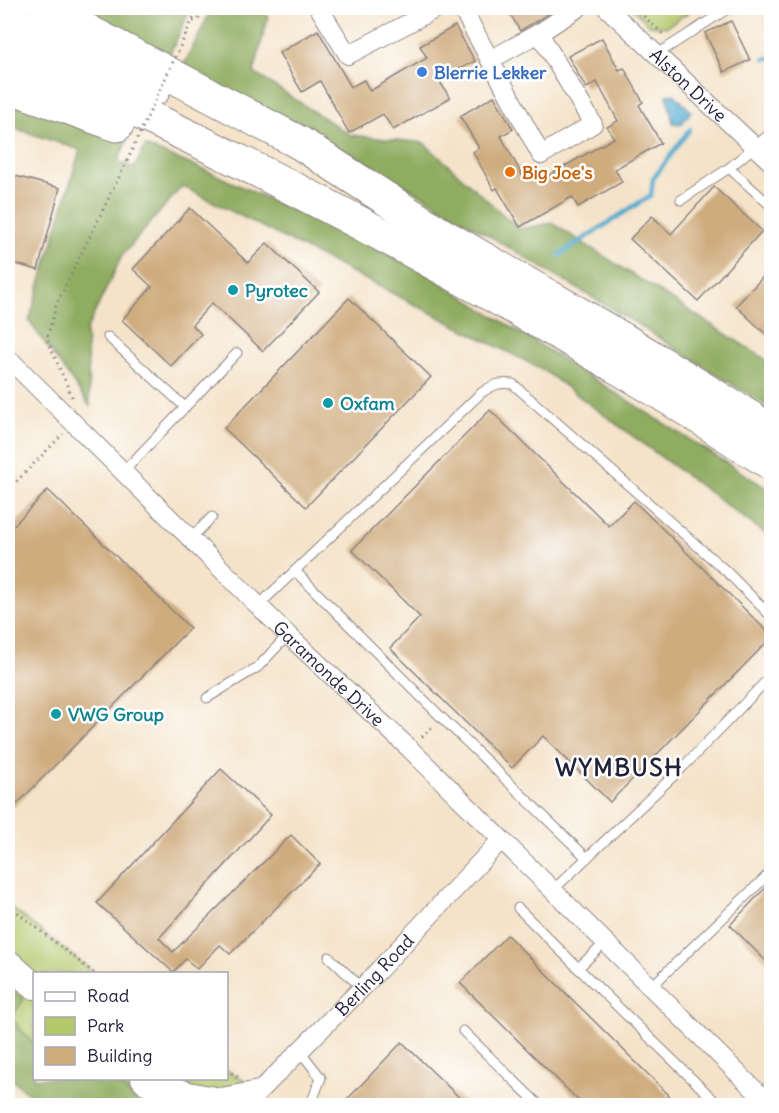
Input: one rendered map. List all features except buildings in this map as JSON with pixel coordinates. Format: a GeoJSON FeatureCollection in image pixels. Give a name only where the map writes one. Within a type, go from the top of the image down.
{"type":"FeatureCollection","features":[{"type":"Feature","properties":{"kind":"highway"},"geometry":{"type":"LineString","coordinates":[[44,8],[300,143],[439,233],[624,340],[771,431]]}},
{"type":"Feature","properties":{"kind":"highway"},"geometry":{"type":"LineString","coordinates":[[8,21],[184,103],[439,233]]}},
{"type":"Feature","properties":{"kind":"highway"},"geometry":{"type":"LineString","coordinates":[[8,53],[173,129],[439,266],[624,371],[771,464]]}},
{"type":"Feature","properties":{"kind":"highway"},"geometry":{"type":"LineString","coordinates":[[8,86],[95,116],[331,209]]}},
{"type":"Feature","properties":{"kind":"street"},"geometry":{"type":"LineString","coordinates":[[319,8],[348,55],[437,8]]}},
{"type":"Feature","properties":{"kind":"street"},"geometry":{"type":"LineString","coordinates":[[462,8],[541,155],[593,124],[538,33]]}},
{"type":"Feature","properties":{"kind":"street"},"geometry":{"type":"LineString","coordinates":[[490,60],[578,8]]}},
{"type":"Feature","properties":{"kind":"street","name":"Alston Drive"},"geometry":{"type":"LineString","coordinates":[[607,8],[771,163]]}},
{"type":"Feature","properties":{"kind":"street","name":"Garamonde Drive"},"geometry":{"type":"LineString","coordinates":[[8,358],[190,539],[410,749],[605,943],[652,986],[771,1106]]}},
{"type":"Feature","properties":{"kind":"street","name":"Berling Road"},"geometry":{"type":"LineString","coordinates":[[244,1106],[362,988],[501,840]]}},
{"type":"Feature","properties":{"kind":"street"},"geometry":{"type":"LineString","coordinates":[[8,963],[33,985]]}},
{"type":"Feature","properties":{"kind":"street"},"geometry":{"type":"LineString","coordinates":[[146,1080],[172,1106]]}},
{"type":"Feature","properties":{"kind":"street"},"geometry":{"type":"LineString","coordinates":[[157,1080],[189,1091],[221,1097],[259,1090]]}},
{"type":"Feature","properties":{"kind":"lane"},"geometry":{"type":"LineString","coordinates":[[656,55],[729,8]]}},
{"type":"Feature","properties":{"kind":"lane"},"geometry":{"type":"LineString","coordinates":[[681,200],[729,168],[771,132]]}},
{"type":"Feature","properties":{"kind":"lane"},"geometry":{"type":"LineString","coordinates":[[729,168],[771,206]]}},
{"type":"Feature","properties":{"kind":"lane"},"geometry":{"type":"LineString","coordinates":[[108,337],[185,407]]}},
{"type":"Feature","properties":{"kind":"lane"},"geometry":{"type":"LineString","coordinates":[[123,472],[237,353]]}},
{"type":"Feature","properties":{"kind":"lane"},"geometry":{"type":"LineString","coordinates":[[259,605],[480,394],[492,385],[501,382],[513,384],[726,571],[771,617]]}},
{"type":"Feature","properties":{"kind":"lane"},"geometry":{"type":"LineString","coordinates":[[190,539],[212,517]]}},
{"type":"Feature","properties":{"kind":"lane"},"geometry":{"type":"LineString","coordinates":[[296,572],[587,858]]}},
{"type":"Feature","properties":{"kind":"lane"},"geometry":{"type":"LineString","coordinates":[[207,698],[258,667],[288,634]]}},
{"type":"Feature","properties":{"kind":"lane"},"geometry":{"type":"LineString","coordinates":[[553,890],[685,765],[771,675]]}},
{"type":"Feature","properties":{"kind":"lane"},"geometry":{"type":"LineString","coordinates":[[652,986],[771,870]]}},
{"type":"Feature","properties":{"kind":"lane"},"geometry":{"type":"LineString","coordinates":[[518,908],[720,1106]]}},
{"type":"Feature","properties":{"kind":"lane"},"geometry":{"type":"LineString","coordinates":[[578,968],[605,943]]}},
{"type":"Feature","properties":{"kind":"lane"},"geometry":{"type":"LineString","coordinates":[[329,957],[362,988]]}},
{"type":"Feature","properties":{"kind":"lane"},"geometry":{"type":"LineString","coordinates":[[463,1031],[540,1106]]}},
{"type":"Feature","properties":{"kind":"lane"},"geometry":{"type":"LineString","coordinates":[[300,1051],[321,1078],[310,1106]]}},
{"type":"Feature","properties":{"kind":"path"},"geometry":{"type":"LineString","coordinates":[[8,490],[63,434],[78,411],[47,339],[56,305],[127,161],[198,8]]}},
{"type":"Feature","properties":{"kind":"path"},"geometry":{"type":"LineString","coordinates":[[192,21],[198,20],[205,8]]}},
{"type":"Feature","properties":{"kind":"path"},"geometry":{"type":"LineString","coordinates":[[635,8],[673,43]]}},
{"type":"Feature","properties":{"kind":"path"},"geometry":{"type":"LineString","coordinates":[[410,749],[441,717]]}},
{"type":"Feature","properties":{"kind":"path"},"geometry":{"type":"LineString","coordinates":[[8,905],[92,972]]}},
{"type":"Feature","properties":{"kind":"path"},"geometry":{"type":"LineString","coordinates":[[97,1106],[99,1103],[122,1101],[127,1106]]}},
{"type":"Feature","properties":{"kind":"green space"},"geometry":{"type":"Polygon","coordinates":[[[70,8],[124,8],[129,10],[133,8],[191,8],[167,60],[70,8]]]}},
{"type":"Feature","properties":{"kind":"green space"},"geometry":{"type":"Polygon","coordinates":[[[212,8],[256,8],[268,16],[254,73],[350,135],[424,143],[519,229],[552,223],[771,363],[771,409],[637,324],[364,161],[182,69],[212,8]]]}},
{"type":"Feature","properties":{"kind":"green space"},"geometry":{"type":"Polygon","coordinates":[[[632,8],[687,8],[689,12],[666,27],[649,25],[632,8]]]}},
{"type":"Feature","properties":{"kind":"green space"},"geometry":{"type":"Polygon","coordinates":[[[8,99],[92,126],[127,140],[118,161],[134,168],[145,146],[212,173],[421,270],[771,491],[771,538],[543,370],[182,186],[122,256],[86,331],[90,406],[29,321],[80,150],[8,126],[8,99]]]}},
{"type":"Feature","properties":{"kind":"green space"},"geometry":{"type":"Polygon","coordinates":[[[8,905],[94,972],[33,972],[33,1044],[11,1018],[23,999],[8,988],[8,905]]]}},
{"type":"Feature","properties":{"kind":"green space"},"geometry":{"type":"Polygon","coordinates":[[[8,988],[24,999],[11,1018],[33,1044],[33,1080],[116,1080],[139,1105],[41,1105],[8,1076],[8,988]]]}},
{"type":"Feature","properties":{"kind":"green space"},"geometry":{"type":"Polygon","coordinates":[[[228,1071],[259,1090],[270,1105],[245,1105],[155,1080],[228,1080],[228,1071]]]}},
{"type":"Feature","properties":{"kind":"green space"},"geometry":{"type":"Polygon","coordinates":[[[116,1080],[145,1080],[172,1105],[139,1105],[116,1080]]]}},
{"type":"Feature","properties":{"kind":"water"},"geometry":{"type":"Polygon","coordinates":[[[674,94],[691,111],[682,124],[673,123],[667,95],[674,94]]]}},
{"type":"Feature","properties":{"kind":"waterway"},"geometry":{"type":"LineString","coordinates":[[765,59],[772,57]]}},
{"type":"Feature","properties":{"kind":"waterway"},"geometry":{"type":"LineString","coordinates":[[559,255],[651,195],[653,179],[690,129]]}},
{"type":"Feature","properties":{"kind":"place","name":"Blerrie Lekker"},"geometry":{"type":"Point","coordinates":[422,72]}},
{"type":"Feature","properties":{"kind":"place","name":"Big Joe's"},"geometry":{"type":"Point","coordinates":[510,172]}},
{"type":"Feature","properties":{"kind":"place","name":"Pyrotec"},"geometry":{"type":"Point","coordinates":[233,290]}},
{"type":"Feature","properties":{"kind":"place","name":"Oxfam"},"geometry":{"type":"Point","coordinates":[328,403]}},
{"type":"Feature","properties":{"kind":"place","name":"VWG Group"},"geometry":{"type":"Point","coordinates":[56,714]}},
{"type":"Feature","properties":{"kind":"district","name":"WYMBUSH"},"geometry":{"type":"Point","coordinates":[619,767]}}]}
